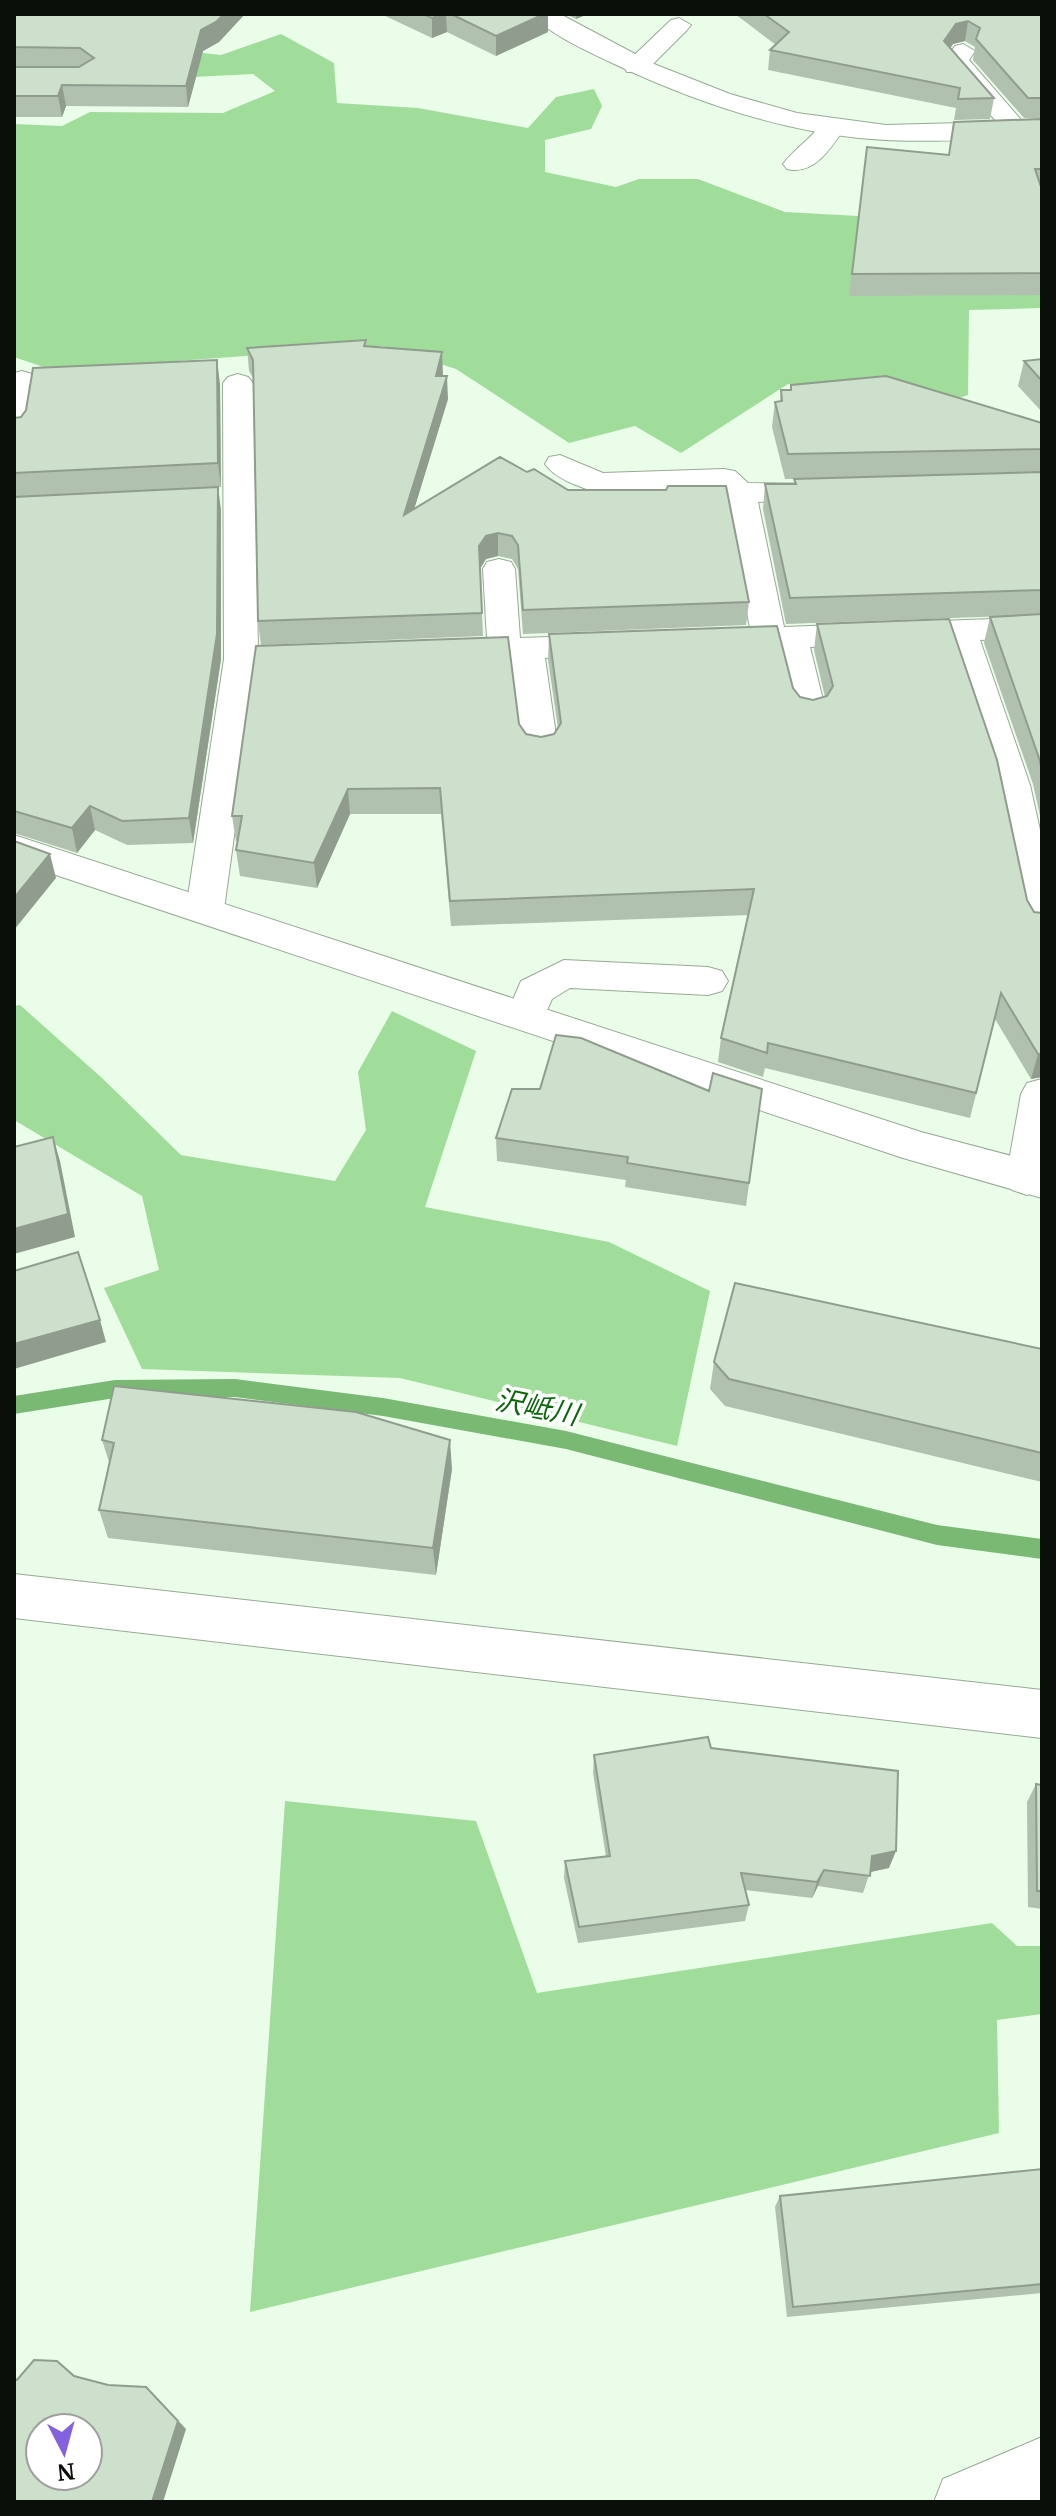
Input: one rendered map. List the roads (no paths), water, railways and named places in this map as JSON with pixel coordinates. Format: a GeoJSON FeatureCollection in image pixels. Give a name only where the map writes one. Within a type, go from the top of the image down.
{"type":"FeatureCollection","features":[{"type":"Feature","properties":{"kind":"street"},"geometry":{"type":"LineString","coordinates":[[544,14],[636,67],[710,95],[832,127],[936,133],[1042,129]]}},
{"type":"Feature","properties":{"kind":"street"},"geometry":{"type":"LineString","coordinates":[[636,67],[676,36]]}},
{"type":"Feature","properties":{"kind":"street"},"geometry":{"type":"LineString","coordinates":[[963,51],[956,61],[1017,130]]}},
{"type":"Feature","properties":{"kind":"street"},"geometry":{"type":"LineString","coordinates":[[796,164],[818,148],[832,127]]}},
{"type":"Feature","properties":{"kind":"street"},"geometry":{"type":"LineString","coordinates":[[14,432],[22,380]]}},
{"type":"Feature","properties":{"kind":"street"},"geometry":{"type":"LineString","coordinates":[[205,909],[241,659],[226,499],[238,383]]}},
{"type":"Feature","properties":{"kind":"street"},"geometry":{"type":"LineString","coordinates":[[560,464],[598,483],[724,478],[740,493],[780,638],[809,712]]}},
{"type":"Feature","properties":{"kind":"street"},"geometry":{"type":"LineString","coordinates":[[740,493],[851,490]]}},
{"type":"Feature","properties":{"kind":"street"},"geometry":{"type":"LineString","coordinates":[[499,569],[540,749]]}},
{"type":"Feature","properties":{"kind":"street"},"geometry":{"type":"LineString","coordinates":[[694,642],[1042,627]]}},
{"type":"Feature","properties":{"kind":"street"},"geometry":{"type":"LineString","coordinates":[[959,629],[1027,784],[1042,925]]}},
{"type":"Feature","properties":{"kind":"street"},"geometry":{"type":"LineString","coordinates":[[412,653],[633,644]]}},
{"type":"Feature","properties":{"kind":"street"},"geometry":{"type":"LineString","coordinates":[[241,659],[350,655]]}},
{"type":"Feature","properties":{"kind":"street"},"geometry":{"type":"LineString","coordinates":[[14,848],[918,1147],[1034,1179],[1042,1094]]}},
{"type":"Feature","properties":{"kind":"street"},"geometry":{"type":"LineString","coordinates":[[526,1016],[535,991],[564,974],[708,981]]}},
{"type":"Feature","properties":{"kind":"street"},"geometry":{"type":"LineString","coordinates":[[14,1596],[1042,1714]]}},
{"type":"Feature","properties":{"kind":"street"},"geometry":{"type":"LineString","coordinates":[[966,2502],[1042,2469]]}},
{"type":"Feature","properties":{"kind":"waterway","name":"沢岻川"},"geometry":{"type":"LineString","coordinates":[[14,1405],[115,1389],[235,1388],[383,1407],[566,1440],[937,1535],[1042,1549]]}}]}
